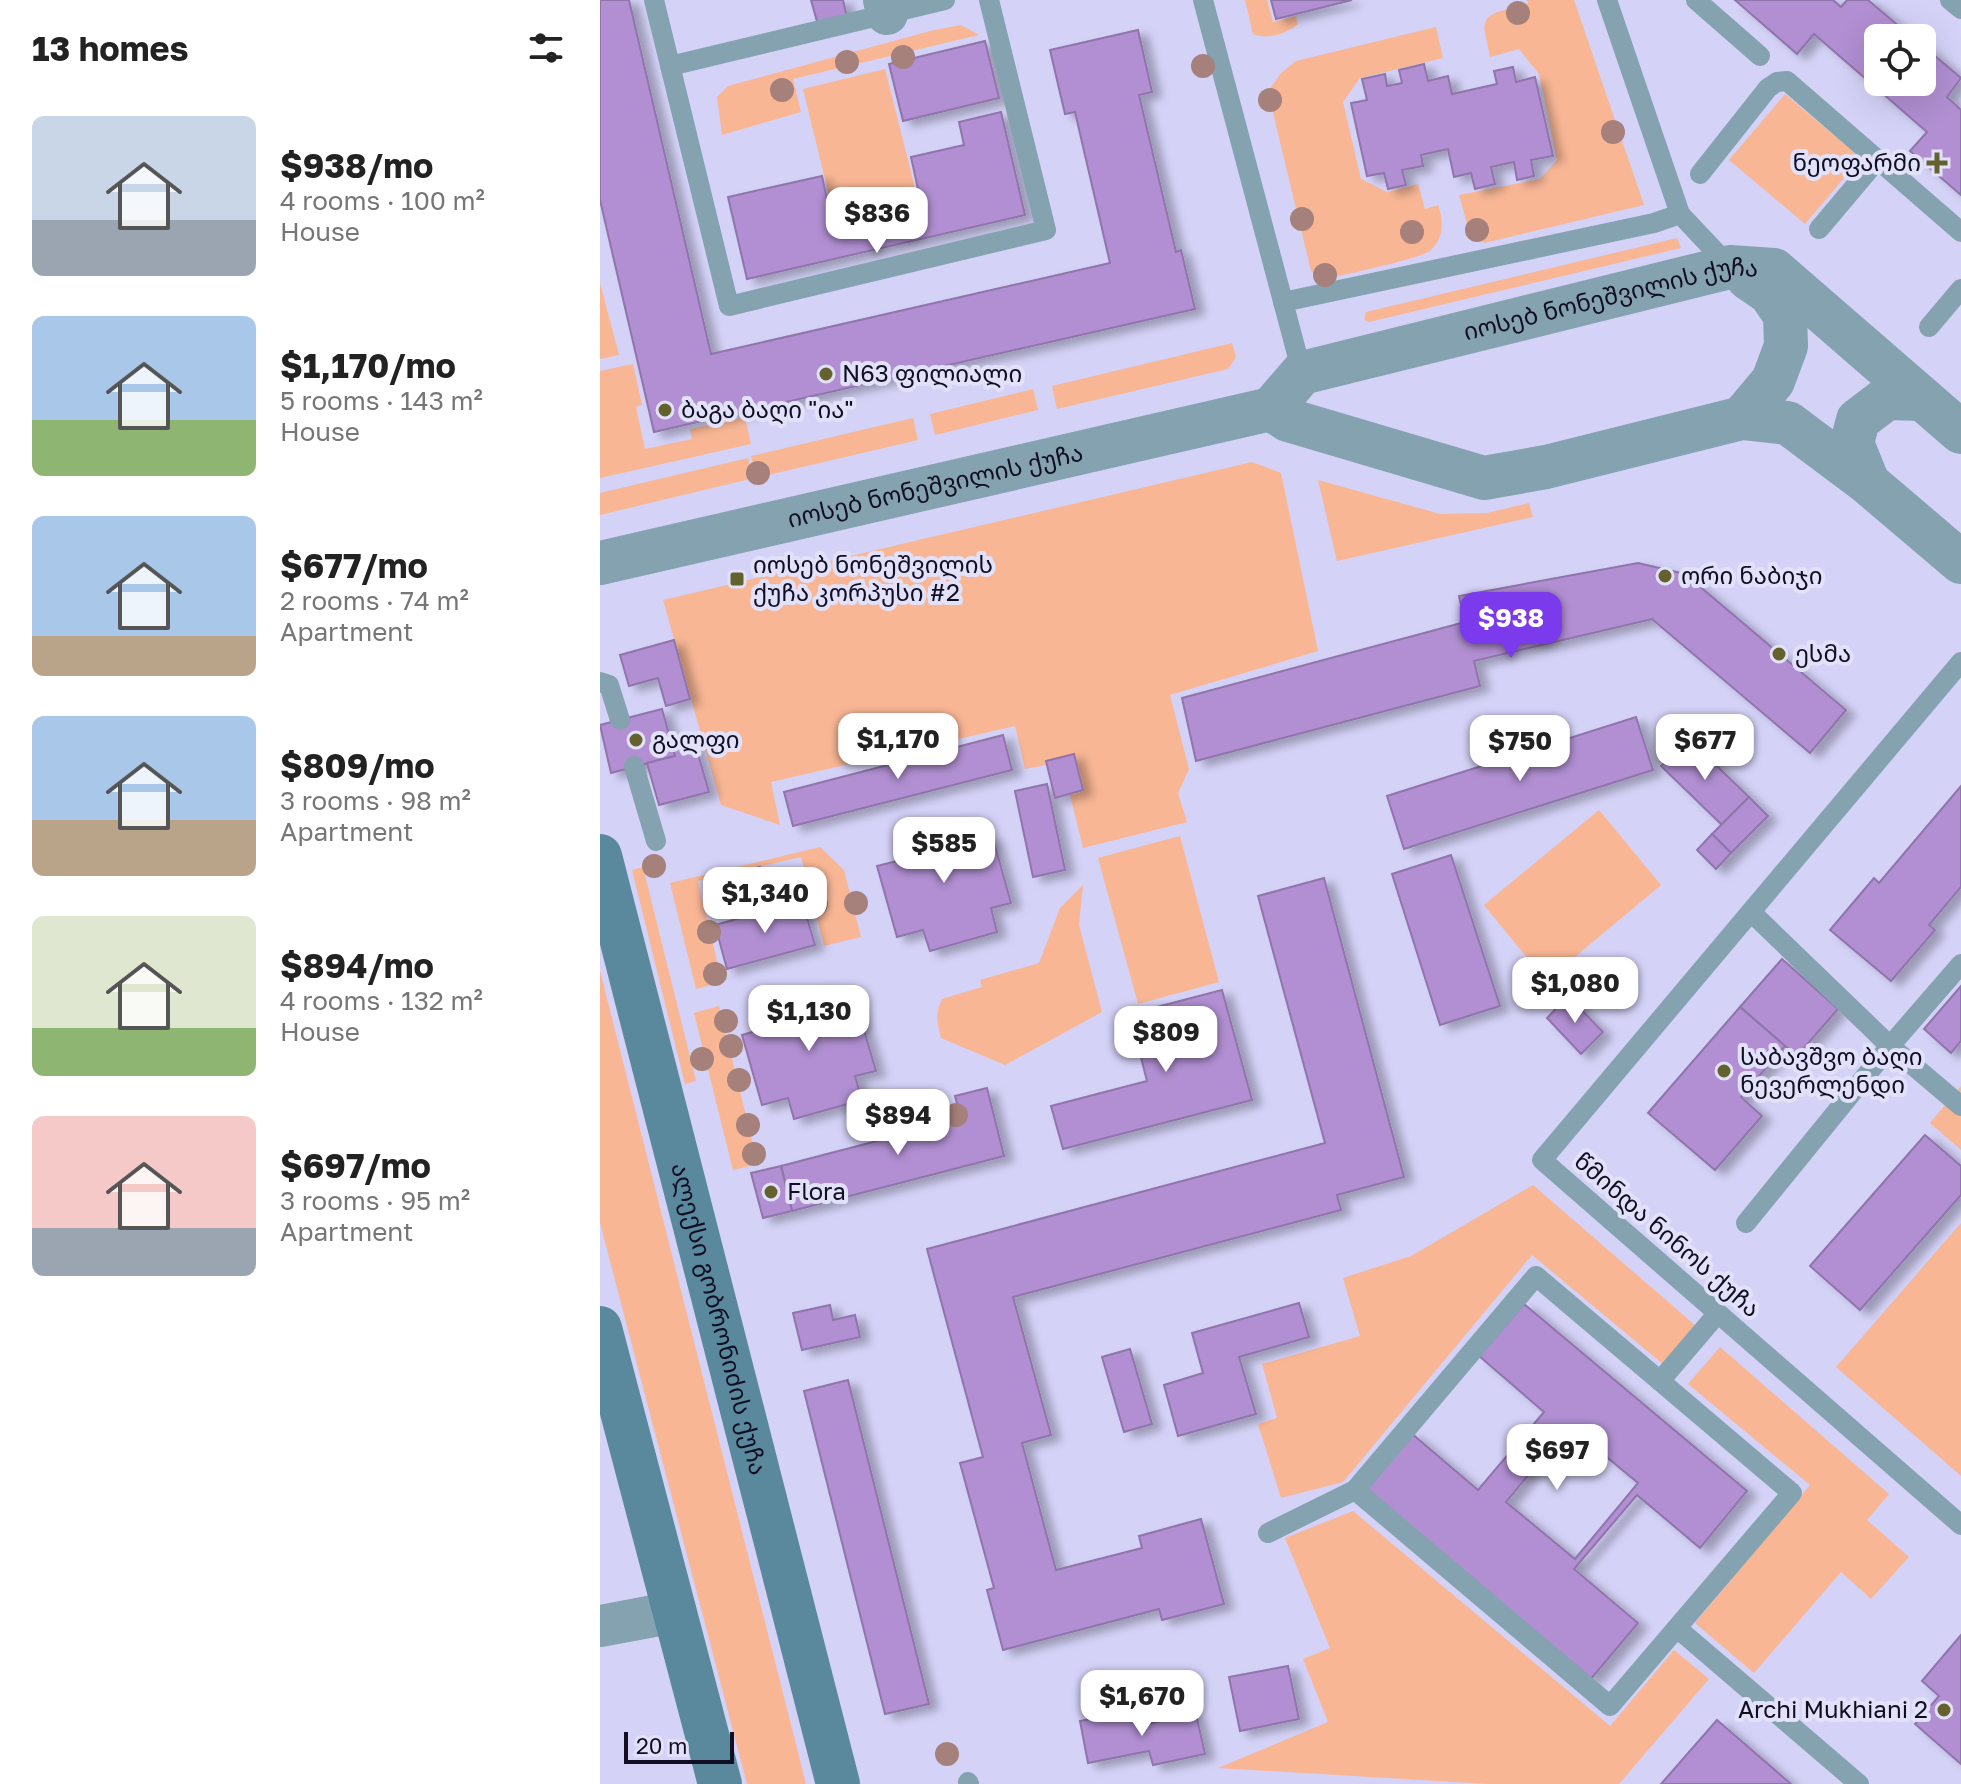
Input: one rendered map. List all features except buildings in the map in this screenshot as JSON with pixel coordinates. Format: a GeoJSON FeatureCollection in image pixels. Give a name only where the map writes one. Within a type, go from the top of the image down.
{"type":"FeatureCollection","features":[{"type":"Feature","properties":{"kind":"main road","name":"ალექსი გობრონიძის ქუჩა"},"geometry":{"type":"LineString","coordinates":[[600,856],[838,1784]]}},
{"type":"Feature","properties":{"kind":"main road"},"geometry":{"type":"LineString","coordinates":[[600,1328],[720,1784]]}},
{"type":"Feature","properties":{"kind":"street","name":"იოსებ ნონეშვილის ქუჩა"},"geometry":{"type":"LineString","coordinates":[[1302,373],[1730,267],[1774,270],[1961,432]]}},
{"type":"Feature","properties":{"kind":"street"},"geometry":{"type":"LineString","coordinates":[[1730,267],[1770,293],[1785,315],[1786,346],[1773,381],[1742,418]]}},
{"type":"Feature","properties":{"kind":"street"},"geometry":{"type":"LineString","coordinates":[[1302,373],[1271,409],[1288,420],[1484,478],[1546,467],[1742,418],[1788,423],[1868,483],[1961,562]]}},
{"type":"Feature","properties":{"kind":"street"},"geometry":{"type":"LineString","coordinates":[[1868,483],[1852,443],[1858,420],[1887,398],[1923,399]]}},
{"type":"Feature","properties":{"kind":"street","name":"იოსებ ნონეშვილის ქუჩა"},"geometry":{"type":"LineString","coordinates":[[600,563],[1271,409]]}},
{"type":"Feature","properties":{"kind":"street"},"geometry":{"type":"LineString","coordinates":[[600,1626],[675,1612]]}},
{"type":"Feature","properties":{"kind":"lane"},"geometry":{"type":"LineString","coordinates":[[654,0],[729,306],[1046,230],[989,0]]}},
{"type":"Feature","properties":{"kind":"lane"},"geometry":{"type":"LineString","coordinates":[[670,66],[886,7],[945,0]]}},
{"type":"Feature","properties":{"kind":"lane"},"geometry":{"type":"LineString","coordinates":[[1203,0],[1302,373]]}},
{"type":"Feature","properties":{"kind":"lane"},"geometry":{"type":"LineString","coordinates":[[1607,0],[1680,214],[1730,267]]}},
{"type":"Feature","properties":{"kind":"lane"},"geometry":{"type":"LineString","coordinates":[[1696,0],[1760,56]]}},
{"type":"Feature","properties":{"kind":"lane"},"geometry":{"type":"LineString","coordinates":[[1950,0],[1961,9]]}},
{"type":"Feature","properties":{"kind":"lane"},"geometry":{"type":"LineString","coordinates":[[1700,174],[1768,88],[1777,82],[1787,81],[1961,232]]}},
{"type":"Feature","properties":{"kind":"lane"},"geometry":{"type":"LineString","coordinates":[[1819,229],[1878,159]]}},
{"type":"Feature","properties":{"kind":"lane"},"geometry":{"type":"LineString","coordinates":[[1283,302],[1654,223],[1680,214]]}},
{"type":"Feature","properties":{"kind":"lane"},"geometry":{"type":"LineString","coordinates":[[1929,327],[1961,289]]}},
{"type":"Feature","properties":{"kind":"lane","name":"წმინდა ნინოს ქუჩა"},"geometry":{"type":"LineString","coordinates":[[1961,662],[1542,1160],[1961,1525]]}},
{"type":"Feature","properties":{"kind":"lane"},"geometry":{"type":"LineString","coordinates":[[600,682],[609,685],[620,720]]}},
{"type":"Feature","properties":{"kind":"lane"},"geometry":{"type":"LineString","coordinates":[[634,766],[656,841]]}},
{"type":"Feature","properties":{"kind":"lane"},"geometry":{"type":"LineString","coordinates":[[1751,912],[1890,1046],[1961,1106]]}},
{"type":"Feature","properties":{"kind":"lane"},"geometry":{"type":"LineString","coordinates":[[1746,1223],[1961,964]]}},
{"type":"Feature","properties":{"kind":"lane"},"geometry":{"type":"LineString","coordinates":[[1268,1533],[1355,1490],[1536,1276],[1792,1493],[1610,1706],[1355,1490]]}},
{"type":"Feature","properties":{"kind":"lane"},"geometry":{"type":"LineString","coordinates":[[1660,1381],[1718,1313]]}},
{"type":"Feature","properties":{"kind":"lane"},"geometry":{"type":"LineString","coordinates":[[1677,1628],[1859,1784]]}},
{"type":"Feature","properties":{"kind":"shaded area"},"geometry":{"type":"Polygon","coordinates":[[[1245,0],[1267,0],[1273,22],[1296,16],[1298,24],[1276,35],[1253,34],[1245,0]]]}},
{"type":"Feature","properties":{"kind":"shaded area"},"geometry":{"type":"Polygon","coordinates":[[[1527,0],[1574,0],[1644,205],[1484,243],[1468,227],[1459,195],[1540,179],[1557,160],[1539,74],[1519,49],[1490,57],[1484,28],[1487,18],[1497,12],[1528,4],[1527,0]]]}},
{"type":"Feature","properties":{"kind":"shaded area"},"geometry":{"type":"Polygon","coordinates":[[[961,25],[979,35],[793,79],[801,112],[722,135],[717,97],[728,86],[961,25]]]}},
{"type":"Feature","properties":{"kind":"shaded area"},"geometry":{"type":"Polygon","coordinates":[[[1436,27],[1443,58],[1360,78],[1343,102],[1361,179],[1387,192],[1418,184],[1425,209],[1438,205],[1442,224],[1438,241],[1424,254],[1321,280],[1311,271],[1268,92],[1281,73],[1296,61],[1436,27]]]}},
{"type":"Feature","properties":{"kind":"shaded area"},"geometry":{"type":"Polygon","coordinates":[[[885,69],[917,196],[834,216],[803,89],[885,69]]]}},
{"type":"Feature","properties":{"kind":"shaded area"},"geometry":{"type":"Polygon","coordinates":[[[1785,94],[1861,158],[1805,224],[1729,160],[1785,94]]]}},
{"type":"Feature","properties":{"kind":"shaded area"},"geometry":{"type":"Polygon","coordinates":[[[1677,238],[1681,248],[1369,322],[1364,320],[1366,312],[1677,238]]]}},
{"type":"Feature","properties":{"kind":"shaded area"},"geometry":{"type":"Polygon","coordinates":[[[600,283],[619,355],[600,359],[600,283]]]}},
{"type":"Feature","properties":{"kind":"shaded area"},"geometry":{"type":"Polygon","coordinates":[[[1232,343],[1236,357],[1228,369],[1057,409],[1052,386],[1232,343]]]}},
{"type":"Feature","properties":{"kind":"shaded area"},"geometry":{"type":"Polygon","coordinates":[[[633,364],[642,405],[636,407],[645,449],[692,439],[690,429],[745,417],[751,444],[600,478],[600,371],[633,364]]]}},
{"type":"Feature","properties":{"kind":"shaded area"},"geometry":{"type":"Polygon","coordinates":[[[1033,389],[1038,410],[935,435],[930,414],[1033,389]]]}},
{"type":"Feature","properties":{"kind":"shaded area"},"geometry":{"type":"Polygon","coordinates":[[[913,418],[918,440],[756,478],[751,456],[913,418]]]}},
{"type":"Feature","properties":{"kind":"shaded area"},"geometry":{"type":"Polygon","coordinates":[[[748,458],[754,478],[600,515],[600,493],[748,458]]]}},
{"type":"Feature","properties":{"kind":"shaded area"},"geometry":{"type":"Polygon","coordinates":[[[1252,462],[1281,473],[1318,651],[1170,695],[1189,769],[1178,793],[1187,822],[1083,848],[1062,762],[1025,769],[1015,726],[771,782],[780,825],[721,805],[663,600],[1252,462]]]}},
{"type":"Feature","properties":{"kind":"shaded area"},"geometry":{"type":"Polygon","coordinates":[[[1318,480],[1440,514],[1487,513],[1529,503],[1533,517],[1337,561],[1318,480]]]}},
{"type":"Feature","properties":{"kind":"shaded area"},"geometry":{"type":"Polygon","coordinates":[[[1599,810],[1661,885],[1546,981],[1484,905],[1599,810]]]}},
{"type":"Feature","properties":{"kind":"shaded area"},"geometry":{"type":"Polygon","coordinates":[[[1180,836],[1219,982],[1138,1004],[1098,858],[1180,836]]]}},
{"type":"Feature","properties":{"kind":"shaded area"},"geometry":{"type":"Polygon","coordinates":[[[820,847],[844,870],[861,937],[824,946],[801,857],[698,881],[722,982],[696,989],[670,883],[820,847]]]}},
{"type":"Feature","properties":{"kind":"shaded area"},"geometry":{"type":"Polygon","coordinates":[[[643,867],[696,1081],[685,1084],[632,870],[643,867]]]}},
{"type":"Feature","properties":{"kind":"shaded area"},"geometry":{"type":"Polygon","coordinates":[[[1083,885],[1079,925],[1102,1012],[1005,1065],[941,1038],[937,1018],[942,999],[982,987],[980,980],[1039,963],[1060,908],[1083,885]]]}},
{"type":"Feature","properties":{"kind":"shaded area"},"geometry":{"type":"Polygon","coordinates":[[[600,971],[806,1784],[747,1784],[600,1223],[600,971]]]}},
{"type":"Feature","properties":{"kind":"shaded area"},"geometry":{"type":"Polygon","coordinates":[[[719,1006],[758,1164],[733,1170],[694,1013],[719,1006]]]}},
{"type":"Feature","properties":{"kind":"shaded area"},"geometry":{"type":"Polygon","coordinates":[[[1961,1086],[1961,1150],[1930,1123],[1961,1086]]]}},
{"type":"Feature","properties":{"kind":"shaded area"},"geometry":{"type":"Polygon","coordinates":[[[1533,1185],[1696,1326],[1664,1365],[1532,1255],[1343,1482],[1281,1498],[1258,1424],[1277,1418],[1262,1364],[1360,1336],[1343,1278],[1411,1256],[1533,1185]]]}},
{"type":"Feature","properties":{"kind":"shaded area"},"geometry":{"type":"Polygon","coordinates":[[[1961,1223],[1961,1476],[1836,1367],[1961,1223]]]}},
{"type":"Feature","properties":{"kind":"shaded area"},"geometry":{"type":"Polygon","coordinates":[[[1720,1347],[1889,1494],[1867,1520],[1909,1557],[1871,1599],[1841,1572],[1754,1673],[1695,1623],[1810,1485],[1688,1384],[1720,1347]]]}},
{"type":"Feature","properties":{"kind":"shaded area"},"geometry":{"type":"Polygon","coordinates":[[[1353,1511],[1610,1726],[1674,1650],[1709,1679],[1619,1784],[1489,1784],[1218,1768],[1328,1722],[1303,1659],[1330,1648],[1285,1538],[1353,1511]]]}},
{"type":"Feature","properties":{"kind":"place","name":"ნეოფარმი"},"geometry":{"type":"Point","coordinates":[1937,163]}},
{"type":"Feature","properties":{"kind":"place","name":"N63 ფილიალი"},"geometry":{"type":"Point","coordinates":[826,374]}},
{"type":"Feature","properties":{"kind":"place","name":"ბაგა ბაღი \"ია\""},"geometry":{"type":"Point","coordinates":[665,410]}},
{"type":"Feature","properties":{"kind":"place","name":"ორი ნაბიჯი"},"geometry":{"type":"Point","coordinates":[1665,576]}},
{"type":"Feature","properties":{"kind":"place","name":"იოსებ ნონეშვილის ქუჩა კორპუსი #2"},"geometry":{"type":"Point","coordinates":[737,579]}},
{"type":"Feature","properties":{"kind":"place","name":"ესმა"},"geometry":{"type":"Point","coordinates":[1779,654]}},
{"type":"Feature","properties":{"kind":"place","name":"გალფი"},"geometry":{"type":"Point","coordinates":[636,740]}},
{"type":"Feature","properties":{"kind":"place","name":"საბავშვო ბაღი ნევერლენდი"},"geometry":{"type":"Point","coordinates":[1724,1071]}},
{"type":"Feature","properties":{"kind":"place","name":"Flora"},"geometry":{"type":"Point","coordinates":[771,1192]}},
{"type":"Feature","properties":{"kind":"place","name":"Archi Mukhiani 2"},"geometry":{"type":"Point","coordinates":[1944,1710]}}]}
